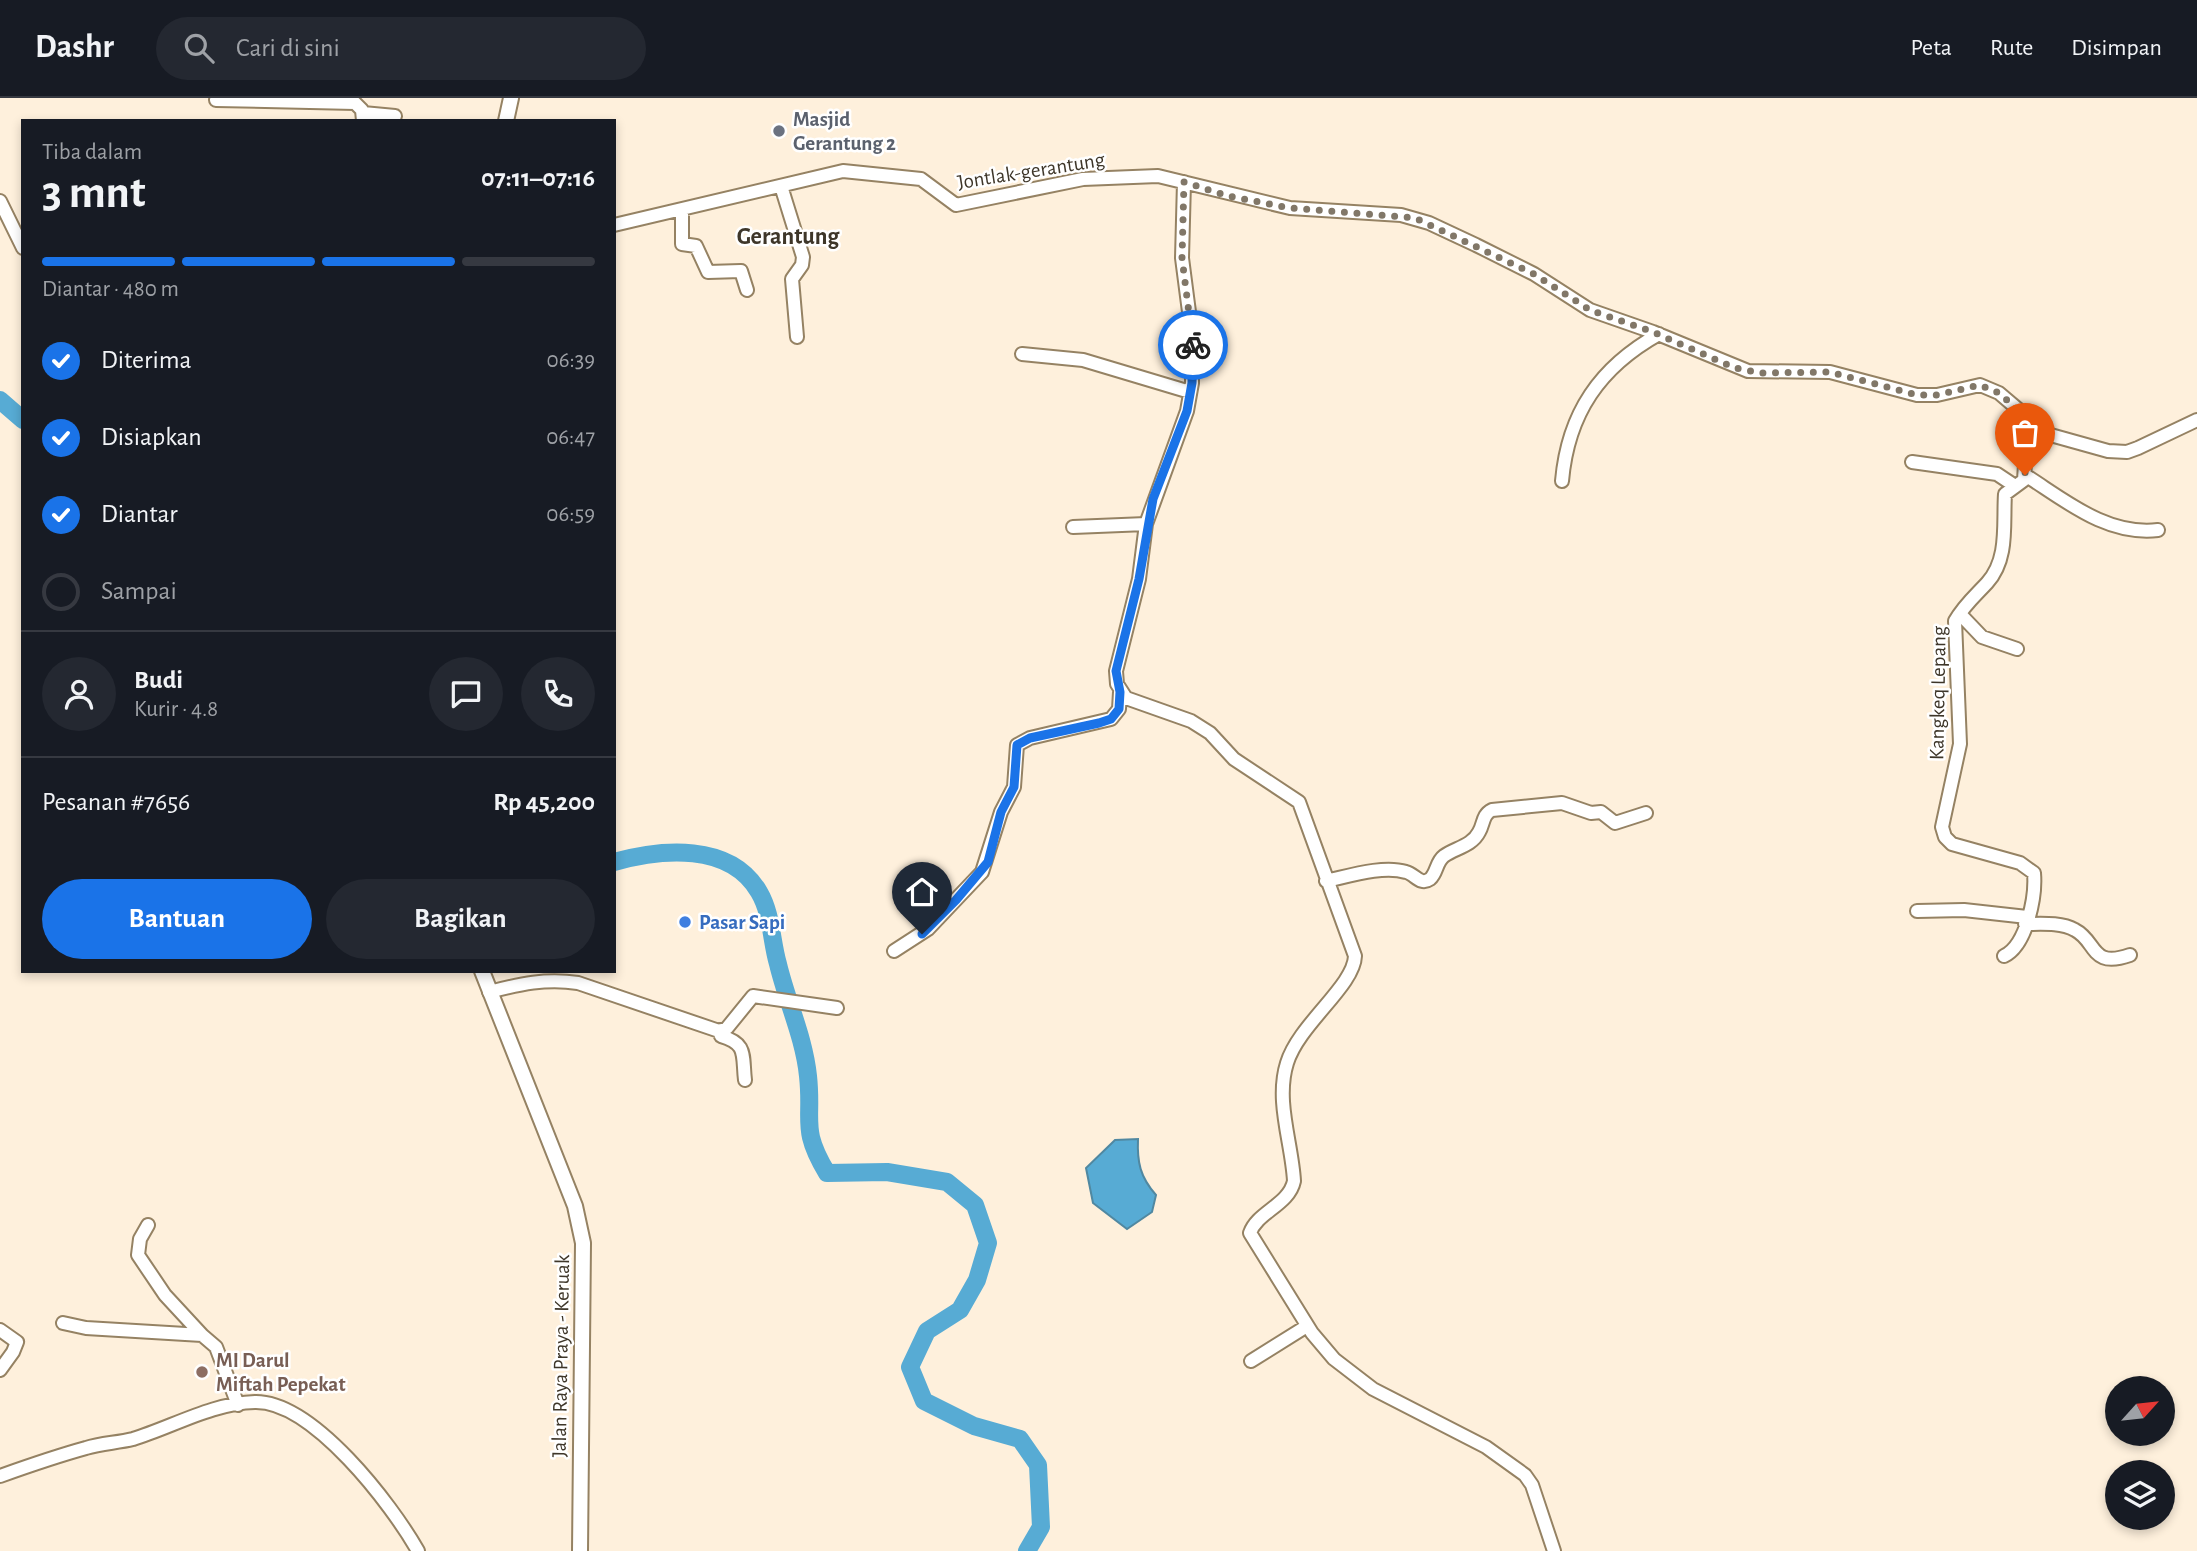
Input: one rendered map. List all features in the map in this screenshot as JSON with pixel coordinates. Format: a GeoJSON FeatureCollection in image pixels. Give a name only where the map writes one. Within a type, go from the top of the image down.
{"type":"FeatureCollection","features":[{"type":"Feature","properties":{"kind":"main road"},"geometry":{"type":"LineString","coordinates":[[506,119],[511,98]]}},
{"type":"Feature","properties":{"kind":"main road","name":"Jalan Raya Praya - Keruak"},"geometry":{"type":"LineString","coordinates":[[483,973],[575,1206],[583,1242],[580,1551]]}},
{"type":"Feature","properties":{"kind":"street"},"geometry":{"type":"LineString","coordinates":[[216,100],[355,103],[363,117],[395,116]]}},
{"type":"Feature","properties":{"kind":"street","name":"Jontlak-gerantung"},"geometry":{"type":"LineString","coordinates":[[616,225],[828,173],[885,174],[921,179],[946,201],[962,205],[1015,192],[1109,176],[1158,176],[1228,196],[1290,208],[1415,218],[1534,274],[1590,310],[1659,334],[1748,371],[1830,372],[1917,395],[1937,395],[1980,385],[1999,393],[2036,426],[2066,442],[2119,452],[2138,448],[2197,420]]}},
{"type":"Feature","properties":{"kind":"street"},"geometry":{"type":"LineString","coordinates":[[894,951],[928,929],[982,872],[1001,812],[1014,787],[1017,745],[1030,738],[1111,719],[1119,709],[1120,692],[1116,671],[1139,579],[1146,524],[1187,411],[1191,392],[1192,335],[1182,258],[1184,182]]}},
{"type":"Feature","properties":{"kind":"street"},"geometry":{"type":"LineString","coordinates":[[780,186],[803,257],[802,265],[792,279],[797,337]]}},
{"type":"Feature","properties":{"kind":"street"},"geometry":{"type":"LineString","coordinates":[[0,201],[21,244]]}},
{"type":"Feature","properties":{"kind":"street"},"geometry":{"type":"LineString","coordinates":[[682,210],[683,245],[696,246],[708,272],[741,271],[747,290]]}},
{"type":"Feature","properties":{"kind":"street"},"geometry":{"type":"LineString","coordinates":[[1562,481],[1570,432],[1587,401],[1618,360],[1659,334]]}},
{"type":"Feature","properties":{"kind":"street"},"geometry":{"type":"LineString","coordinates":[[1022,354],[1083,360],[1191,392]]}},
{"type":"Feature","properties":{"kind":"street"},"geometry":{"type":"LineString","coordinates":[[2036,426],[2026,448],[2025,475],[2106,523],[2133,531],[2158,530]]}},
{"type":"Feature","properties":{"kind":"street"},"geometry":{"type":"LineString","coordinates":[[1912,462],[1997,474],[2015,486]]}},
{"type":"Feature","properties":{"kind":"street","name":"Kangkeq Lepang"},"geometry":{"type":"LineString","coordinates":[[2004,956],[2019,942],[2026,920],[2035,880],[2030,868],[1952,844],[1943,833],[1960,744],[1955,621],[1988,582],[1999,561],[2004,542],[2005,494],[2024,480],[2025,475]]}},
{"type":"Feature","properties":{"kind":"street"},"geometry":{"type":"LineString","coordinates":[[1073,527],[1146,524]]}},
{"type":"Feature","properties":{"kind":"street"},"geometry":{"type":"LineString","coordinates":[[1959,614],[1982,636],[2018,649]]}},
{"type":"Feature","properties":{"kind":"street"},"geometry":{"type":"LineString","coordinates":[[1120,692],[1128,700],[1191,721],[1210,733],[1234,759],[1294,797],[1305,815],[1326,881],[1353,946],[1355,966],[1348,978],[1312,1019],[1289,1056],[1284,1076],[1284,1102],[1294,1181],[1290,1192],[1250,1233],[1307,1325],[1334,1359],[1373,1389],[1486,1447],[1525,1475],[1532,1485],[1554,1551]]}},
{"type":"Feature","properties":{"kind":"street"},"geometry":{"type":"LineString","coordinates":[[1326,881],[1398,871],[1408,872],[1419,880],[1426,880],[1432,877],[1443,856],[1476,836],[1486,813],[1492,810],[1562,803],[1591,813],[1601,813],[1615,823],[1646,813]]}},
{"type":"Feature","properties":{"kind":"street"},"geometry":{"type":"LineString","coordinates":[[1917,911],[1964,910],[2074,929],[2104,957],[2119,959],[2130,955]]}},
{"type":"Feature","properties":{"kind":"street"},"geometry":{"type":"LineString","coordinates":[[489,992],[530,981],[557,979],[578,983],[719,1031],[727,1028],[753,996],[837,1008]]}},
{"type":"Feature","properties":{"kind":"street"},"geometry":{"type":"LineString","coordinates":[[719,1031],[721,1036],[736,1041],[742,1047],[745,1080]]}},
{"type":"Feature","properties":{"kind":"street"},"geometry":{"type":"LineString","coordinates":[[148,1225],[140,1239],[138,1255],[165,1295],[216,1347],[238,1405]]}},
{"type":"Feature","properties":{"kind":"street"},"geometry":{"type":"LineString","coordinates":[[63,1323],[86,1328],[202,1335]]}},
{"type":"Feature","properties":{"kind":"street"},"geometry":{"type":"LineString","coordinates":[[1251,1361],[1307,1325]]}},
{"type":"Feature","properties":{"kind":"street"},"geometry":{"type":"LineString","coordinates":[[0,1331],[13,1338],[16,1346],[0,1370]]}},
{"type":"Feature","properties":{"kind":"street"},"geometry":{"type":"LineString","coordinates":[[0,1476],[88,1447],[135,1438],[177,1422],[238,1405],[253,1402],[274,1405],[320,1430],[394,1512],[418,1551]]}},
{"type":"Feature","properties":{"kind":"water"},"geometry":{"type":"Polygon","coordinates":[[[1138,1139],[1141,1169],[1146,1182],[1156,1195],[1152,1212],[1127,1229],[1093,1203],[1086,1168],[1115,1140],[1138,1139]]]}},
{"type":"Feature","properties":{"kind":"waterway"},"geometry":{"type":"LineString","coordinates":[[0,400],[21,418]]}},
{"type":"Feature","properties":{"kind":"waterway"},"geometry":{"type":"LineString","coordinates":[[616,862],[652,854],[693,853],[731,864],[746,876],[759,892],[766,909],[778,964],[806,1062],[810,1135],[827,1173],[887,1172],[947,1182],[975,1205],[988,1243],[977,1280],[960,1310],[927,1331],[910,1367],[924,1401],[974,1426],[1020,1439],[1038,1465],[1041,1527],[1027,1551]]}},
{"type":"Feature","properties":{"kind":"way so far"},"geometry":{"type":"LineString","coordinates":[[1193,345],[1182,258],[1184,182],[1228,196],[1290,208],[1415,218],[1534,274],[1590,310],[1653,332],[1735,368],[1773,373],[1830,372],[1917,395],[1937,395],[1980,385],[1989,387],[2017,407],[2036,426],[2026,448],[2025,475]]}},
{"type":"Feature","properties":{"kind":"place","name":"Masjid Gerantung 2"},"geometry":{"type":"Point","coordinates":[779,131]}},
{"type":"Feature","properties":{"kind":"place","name":"Pasar Sapi"},"geometry":{"type":"Point","coordinates":[685,922]}},
{"type":"Feature","properties":{"kind":"place","name":"MI Darul Miftah Pepekat"},"geometry":{"type":"Point","coordinates":[202,1372]}},
{"type":"Feature","properties":{"kind":"district","name":"Gerantung"},"geometry":{"type":"Point","coordinates":[788,237]}},
{"type":"Feature","properties":{"kind":"route"},"geometry":{"type":"LineString","coordinates":[[922,934],[982,872],[988,862],[1001,812],[1014,787],[1014,754],[1017,745],[1030,738],[1111,719],[1119,709],[1120,692],[1116,671],[1139,579],[1146,524],[1187,411],[1192,383],[1193,345]]}}]}
